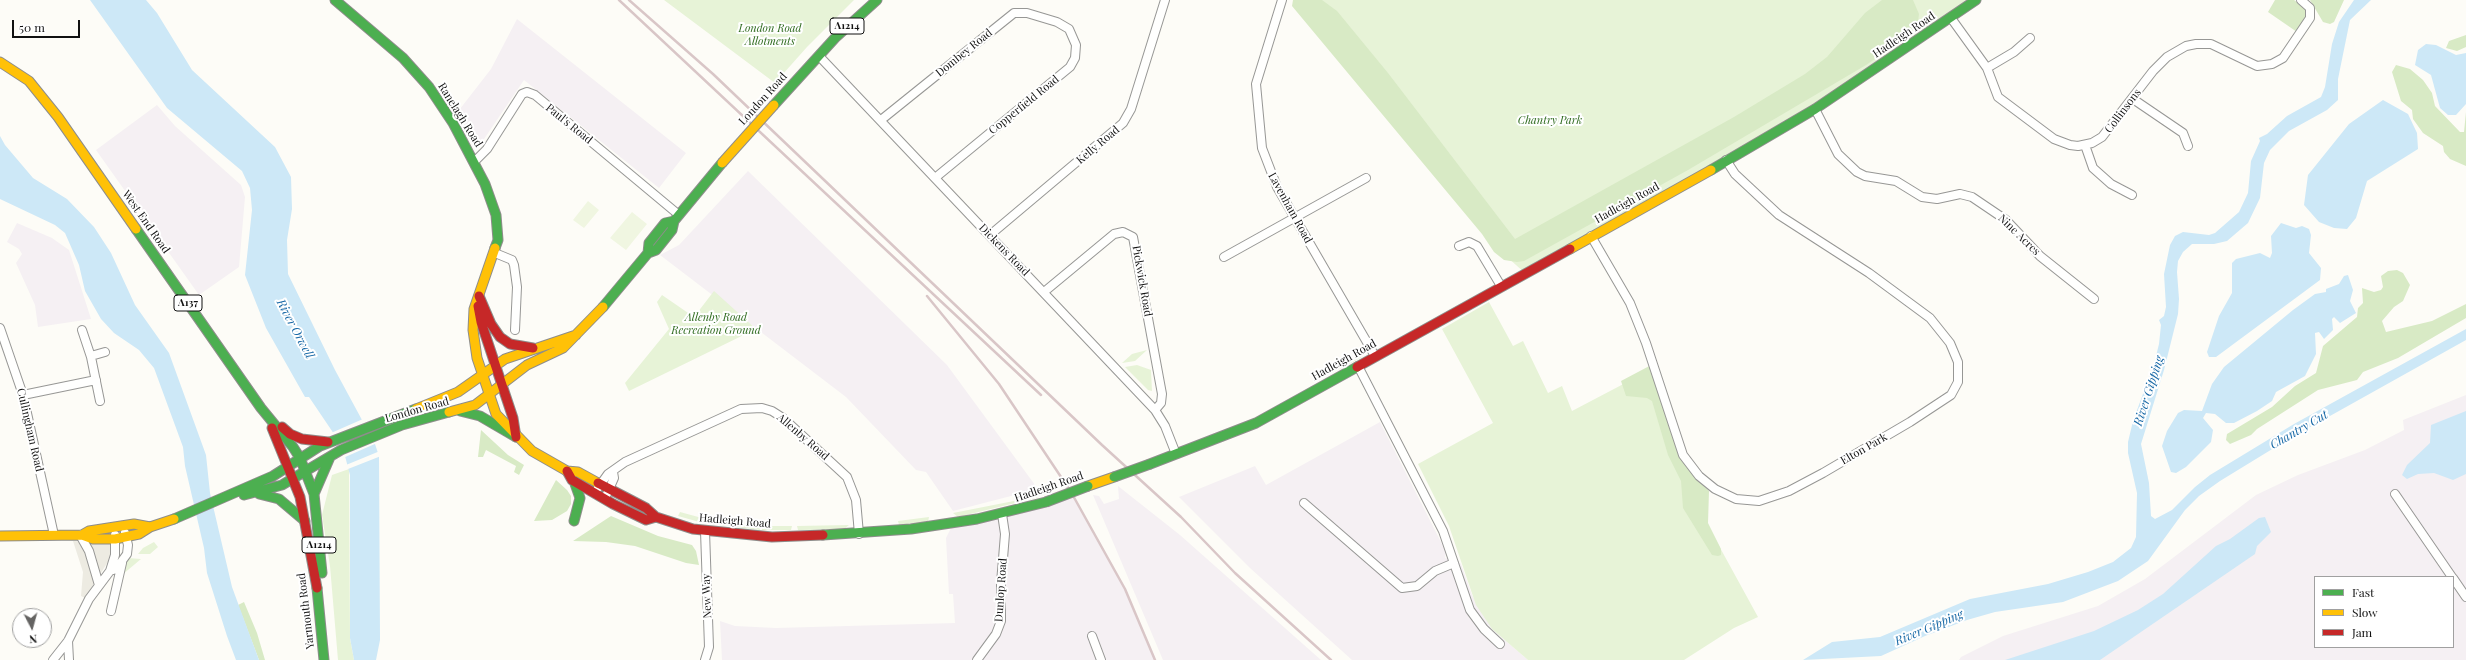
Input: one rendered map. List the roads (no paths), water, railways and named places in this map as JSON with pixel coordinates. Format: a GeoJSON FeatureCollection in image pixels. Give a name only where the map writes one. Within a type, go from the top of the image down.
{"type":"FeatureCollection","features":[{"type":"Feature","properties":{"kind":"main road","name":"Ranelagh Road"},"geometry":{"type":"LineString","coordinates":[[335,0],[375,33],[421,78],[448,114],[474,162],[496,215],[498,240],[495,253],[474,309],[473,330],[481,376]]}},
{"type":"Feature","properties":{"kind":"main road","name":"London Road"},"geometry":{"type":"LineString","coordinates":[[231,496],[255,493],[282,485],[341,450],[374,436],[402,425],[460,411],[475,405],[527,365],[563,348],[606,305],[648,253],[649,243],[665,223],[677,218],[722,163],[774,105],[849,24],[877,0]]}},
{"type":"Feature","properties":{"kind":"main road","name":"Hadleigh Road"},"geometry":{"type":"LineString","coordinates":[[481,376],[496,414],[516,437],[532,451],[567,471],[578,472],[609,490],[646,508],[656,517],[705,531],[778,537],[859,534],[925,528],[1002,514],[1046,502],[1249,426],[1591,236],[1815,109],[1976,0]]}},
{"type":"Feature","properties":{"kind":"main road","name":"West End Road"},"geometry":{"type":"LineString","coordinates":[[0,62],[18,73],[40,94],[261,408],[300,458],[314,494]]}},
{"type":"Feature","properties":{"kind":"main road"},"geometry":{"type":"LineString","coordinates":[[478,300],[490,324],[500,337],[510,344],[534,348]]}},
{"type":"Feature","properties":{"kind":"main road"},"geometry":{"type":"LineString","coordinates":[[478,300],[481,322],[513,418],[516,437]]}},
{"type":"Feature","properties":{"kind":"main road","name":"London Road"},"geometry":{"type":"LineString","coordinates":[[81,535],[93,539],[115,539],[127,537],[140,534],[150,526],[193,513],[231,496],[289,466],[300,458],[335,441],[458,392],[495,364],[534,348],[576,334]]}},
{"type":"Feature","properties":{"kind":"main road","name":"West End Road"},"geometry":{"type":"LineString","coordinates":[[261,408],[289,466]]}},
{"type":"Feature","properties":{"kind":"main road"},"geometry":{"type":"LineString","coordinates":[[261,408],[295,437],[311,441],[335,441]]}},
{"type":"Feature","properties":{"kind":"main road"},"geometry":{"type":"LineString","coordinates":[[460,411],[480,416],[516,437]]}},
{"type":"Feature","properties":{"kind":"main road"},"geometry":{"type":"LineString","coordinates":[[314,494],[330,457]]}},
{"type":"Feature","properties":{"kind":"main road","name":"Yarmouth Road"},"geometry":{"type":"LineString","coordinates":[[289,466],[294,478],[305,521],[318,594],[324,660]]}},
{"type":"Feature","properties":{"kind":"main road","name":"Hadleigh Road"},"geometry":{"type":"LineString","coordinates":[[567,471],[574,481],[604,500],[646,520],[656,517]]}},
{"type":"Feature","properties":{"kind":"main road"},"geometry":{"type":"LineString","coordinates":[[574,481],[580,498],[574,521]]}},
{"type":"Feature","properties":{"kind":"main road"},"geometry":{"type":"LineString","coordinates":[[255,493],[269,495],[279,499],[305,521]]}},
{"type":"Feature","properties":{"kind":"main road","name":"A1214"},"geometry":{"type":"LineString","coordinates":[[314,494],[323,584],[318,594]]}},
{"type":"Feature","properties":{"kind":"main road","name":"London Road"},"geometry":{"type":"LineString","coordinates":[[81,535],[89,531],[134,524],[150,526]]}},
{"type":"Feature","properties":{"kind":"main road"},"geometry":{"type":"LineString","coordinates":[[0,536],[81,535]]}},
{"type":"Feature","properties":{"kind":"street","name":"Kelly Road"},"geometry":{"type":"LineString","coordinates":[[990,235],[1124,123],[1131,109],[1165,0]]}},
{"type":"Feature","properties":{"kind":"street","name":"Lavenham Road"},"geometry":{"type":"LineString","coordinates":[[1282,0],[1279,16],[1259,72],[1256,92],[1264,155],[1277,187],[1375,356]]}},
{"type":"Feature","properties":{"kind":"street","name":"Collinsons"},"geometry":{"type":"LineString","coordinates":[[2085,145],[2102,137],[2133,99],[2157,66],[2186,46],[2211,44],[2252,64],[2266,65],[2283,58],[2310,18],[2310,8],[2301,0]]}},
{"type":"Feature","properties":{"kind":"street","name":"Dombey Road"},"geometry":{"type":"LineString","coordinates":[[881,120],[1011,15],[1024,12],[1056,22]]}},
{"type":"Feature","properties":{"kind":"street"},"geometry":{"type":"LineString","coordinates":[[1951,18],[1987,68],[1994,90],[2004,102],[2061,143],[2085,145],[2092,168],[2111,184],[2132,196]]}},
{"type":"Feature","properties":{"kind":"street","name":"Copperfield Road"},"geometry":{"type":"LineString","coordinates":[[935,178],[1070,67],[1076,55],[1076,41],[1069,28],[1056,22]]}},
{"type":"Feature","properties":{"kind":"street"},"geometry":{"type":"LineString","coordinates":[[1987,68],[2014,52],[2030,38]]}},
{"type":"Feature","properties":{"kind":"street","name":"Dickens Road"},"geometry":{"type":"LineString","coordinates":[[819,56],[1155,410],[1165,426],[1176,454]]}},
{"type":"Feature","properties":{"kind":"street","name":"Paul's Road"},"geometry":{"type":"LineString","coordinates":[[474,162],[487,149],[522,94],[528,92],[535,95],[677,218]]}},
{"type":"Feature","properties":{"kind":"street"},"geometry":{"type":"LineString","coordinates":[[2133,99],[2183,133],[2188,146]]}},
{"type":"Feature","properties":{"kind":"street","name":"Nine Acres"},"geometry":{"type":"LineString","coordinates":[[1815,109],[1833,146],[1850,168],[1865,176],[1896,181],[1922,197],[1932,199],[1960,194],[1972,196],[2006,220],[2040,256],[2094,299]]}},
{"type":"Feature","properties":{"kind":"street","name":"Elton Park"},"geometry":{"type":"LineString","coordinates":[[1591,236],[1630,303],[1646,343],[1683,455],[1700,476],[1715,489],[1736,499],[1759,501],[1789,491],[1824,474],[1904,426],[1951,395],[1958,382],[1958,362],[1950,344],[1930,318],[1869,273],[1779,214],[1735,174],[1726,160]]}},
{"type":"Feature","properties":{"kind":"street"},"geometry":{"type":"LineString","coordinates":[[1224,257],[1366,178]]}},
{"type":"Feature","properties":{"kind":"street","name":"Pickwick Road"},"geometry":{"type":"LineString","coordinates":[[1044,292],[1114,234],[1123,232],[1133,237],[1162,394],[1162,400],[1155,410]]}},
{"type":"Feature","properties":{"kind":"street"},"geometry":{"type":"LineString","coordinates":[[1459,246],[1469,242],[1477,246],[1501,286]]}},
{"type":"Feature","properties":{"kind":"street"},"geometry":{"type":"LineString","coordinates":[[495,253],[512,260],[514,265],[517,287],[515,330]]}},
{"type":"Feature","properties":{"kind":"street","name":"Cullingham Road"},"geometry":{"type":"LineString","coordinates":[[0,328],[23,395],[54,535]]}},
{"type":"Feature","properties":{"kind":"street"},"geometry":{"type":"LineString","coordinates":[[82,330],[91,356],[100,402]]}},
{"type":"Feature","properties":{"kind":"street"},"geometry":{"type":"LineString","coordinates":[[91,356],[105,352]]}},
{"type":"Feature","properties":{"kind":"street"},"geometry":{"type":"LineString","coordinates":[[1358,366],[1436,515],[1447,541],[1470,610],[1484,629],[1500,644]]}},
{"type":"Feature","properties":{"kind":"street"},"geometry":{"type":"LineString","coordinates":[[23,395],[96,380]]}},
{"type":"Feature","properties":{"kind":"street","name":"Allenby Road"},"geometry":{"type":"LineString","coordinates":[[594,494],[600,485],[625,462],[731,413],[748,407],[766,409],[783,418],[847,477],[856,500],[859,534]]}},
{"type":"Feature","properties":{"kind":"street"},"geometry":{"type":"LineString","coordinates":[[604,500],[614,478],[613,472]]}},
{"type":"Feature","properties":{"kind":"street"},"geometry":{"type":"LineString","coordinates":[[2395,494],[2452,576]]}},
{"type":"Feature","properties":{"kind":"street"},"geometry":{"type":"LineString","coordinates":[[1304,503],[1402,588],[1417,586],[1435,571],[1454,563]]}},
{"type":"Feature","properties":{"kind":"street","name":"Dunlop Road"},"geometry":{"type":"LineString","coordinates":[[977,660],[996,634],[1001,621],[1000,583],[1005,534],[1002,514]]}},
{"type":"Feature","properties":{"kind":"street"},"geometry":{"type":"LineString","coordinates":[[111,611],[114,588],[128,548],[127,537],[121,526]]}},
{"type":"Feature","properties":{"kind":"street"},"geometry":{"type":"LineString","coordinates":[[110,571],[115,554],[115,539],[121,526]]}},
{"type":"Feature","properties":{"kind":"street","name":"New Way"},"geometry":{"type":"LineString","coordinates":[[705,531],[709,647],[705,660]]}},
{"type":"Feature","properties":{"kind":"street"},"geometry":{"type":"LineString","coordinates":[[81,535],[89,551],[99,585]]}},
{"type":"Feature","properties":{"kind":"street"},"geometry":{"type":"LineString","coordinates":[[53,660],[68,641],[89,599],[110,571],[123,561]]}},
{"type":"Feature","properties":{"kind":"street"},"geometry":{"type":"LineString","coordinates":[[2454,579],[2466,597]]}},
{"type":"Feature","properties":{"kind":"street"},"geometry":{"type":"LineString","coordinates":[[1092,636],[1101,660]]}},
{"type":"Feature","properties":{"kind":"street"},"geometry":{"type":"LineString","coordinates":[[68,641],[69,660]]}},
{"type":"Feature","properties":{"kind":"water","name":"River Orwell"},"geometry":{"type":"Polygon","coordinates":[[[90,0],[146,0],[157,13],[192,70],[275,147],[291,177],[292,209],[287,240],[288,274],[335,370],[375,444],[379,456],[380,640],[376,660],[354,660],[350,638],[350,475],[345,456],[332,431],[309,397],[305,397],[266,328],[245,275],[252,210],[250,188],[242,171],[167,108],[90,0]]]}},
{"type":"Feature","properties":{"kind":"water"},"geometry":{"type":"Polygon","coordinates":[[[2354,0],[2371,0],[2350,20],[2338,79],[2338,100],[2327,110],[2289,131],[2270,150],[2264,163],[2260,198],[2248,223],[2227,241],[2214,244],[2192,244],[2183,252],[2178,261],[2178,314],[2164,370],[2141,444],[2149,483],[2151,516],[2155,519],[2172,510],[2195,487],[2210,475],[2294,424],[2466,329],[2466,340],[2287,440],[2220,481],[2199,496],[2185,510],[2148,561],[2118,581],[2063,602],[1995,612],[1967,620],[1925,636],[1881,656],[1803,660],[1832,642],[1880,637],[1970,599],[2048,584],[2088,572],[2113,562],[2131,548],[2136,537],[2137,493],[2128,453],[2128,442],[2133,421],[2154,364],[2159,344],[2161,325],[2159,320],[2164,316],[2166,307],[2164,274],[2170,245],[2175,236],[2183,232],[2209,235],[2215,233],[2239,212],[2248,193],[2251,161],[2260,141],[2259,138],[2267,134],[2287,116],[2321,97],[2325,87],[2332,44],[2339,22],[2354,0]]]}},
{"type":"Feature","properties":{"kind":"water"},"geometry":{"type":"Polygon","coordinates":[[[2426,44],[2436,45],[2456,55],[2466,53],[2466,104],[2456,115],[2448,115],[2440,108],[2431,75],[2415,65],[2418,50],[2426,44]]]}},
{"type":"Feature","properties":{"kind":"water"},"geometry":{"type":"Polygon","coordinates":[[[2383,100],[2408,114],[2417,133],[2418,149],[2367,181],[2356,218],[2347,229],[2334,228],[2319,222],[2304,205],[2308,175],[2349,124],[2383,100]]]}},
{"type":"Feature","properties":{"kind":"water"},"geometry":{"type":"Polygon","coordinates":[[[0,136],[5,145],[33,178],[67,199],[94,227],[111,253],[135,305],[169,353],[206,455],[210,493],[232,587],[259,660],[236,660],[227,636],[207,573],[204,548],[185,466],[183,447],[154,368],[139,350],[114,333],[101,319],[85,291],[79,265],[65,233],[55,225],[0,199],[0,136]]]}},
{"type":"Feature","properties":{"kind":"water"},"geometry":{"type":"Polygon","coordinates":[[[2281,223],[2296,228],[2302,226],[2309,229],[2311,235],[2309,253],[2321,268],[2320,280],[2216,357],[2209,357],[2207,352],[2219,316],[2232,293],[2232,263],[2236,259],[2260,253],[2270,258],[2272,253],[2271,236],[2281,223]]]}},
{"type":"Feature","properties":{"kind":"water"},"geometry":{"type":"Polygon","coordinates":[[[2348,275],[2353,290],[2350,301],[2356,313],[2340,323],[2334,317],[2332,319],[2333,330],[2324,339],[2319,332],[2315,333],[2316,354],[2305,376],[2276,392],[2272,401],[2257,411],[2234,423],[2226,423],[2215,414],[2206,413],[2203,418],[2213,430],[2211,442],[2186,467],[2176,473],[2171,472],[2162,446],[2167,431],[2178,413],[2184,410],[2202,411],[2212,384],[2224,367],[2293,310],[2315,294],[2326,292],[2326,289],[2339,284],[2344,276],[2348,275]]]}},
{"type":"Feature","properties":{"kind":"water"},"geometry":{"type":"Polygon","coordinates":[[[2466,411],[2466,474],[2453,480],[2434,473],[2418,474],[2407,479],[2402,475],[2407,465],[2430,443],[2431,425],[2466,411]]]}},
{"type":"Feature","properties":{"kind":"water"},"geometry":{"type":"Polygon","coordinates":[[[2265,517],[2271,532],[2257,546],[2255,554],[2100,660],[2005,660],[2094,631],[2138,610],[2163,594],[2216,546],[2230,539],[2259,518],[2265,517]]]}},
{"type":"Feature","properties":{"kind":"railway"},"geometry":{"type":"LineString","coordinates":[[619,0],[1041,395]]}},
{"type":"Feature","properties":{"kind":"railway"},"geometry":{"type":"LineString","coordinates":[[629,0],[713,74],[1102,445],[1181,517],[1235,573],[1331,660]]}},
{"type":"Feature","properties":{"kind":"railway"},"geometry":{"type":"LineString","coordinates":[[927,296],[999,384],[1071,492],[1125,589],[1155,660]]}},
{"type":"Feature","properties":{"kind":"park label","name":"London Road Allotments"},"geometry":{"type":"Point","coordinates":[770,35]}},
{"type":"Feature","properties":{"kind":"park label","name":"Chantry Park"},"geometry":{"type":"Point","coordinates":[1550,121]}},
{"type":"Feature","properties":{"kind":"park label","name":"Allenby Road Recreation Ground"},"geometry":{"type":"Point","coordinates":[716,324]}},
{"type":"Feature","properties":{"kind":"water label","name":"River Gipping"},"geometry":{"type":"Point","coordinates":[2149,391]}},
{"type":"Feature","properties":{"kind":"water label","name":"Chantry Cut"},"geometry":{"type":"Point","coordinates":[2299,430]}},
{"type":"Feature","properties":{"kind":"water label","name":"River Gipping"},"geometry":{"type":"Point","coordinates":[1929,628]}}]}
